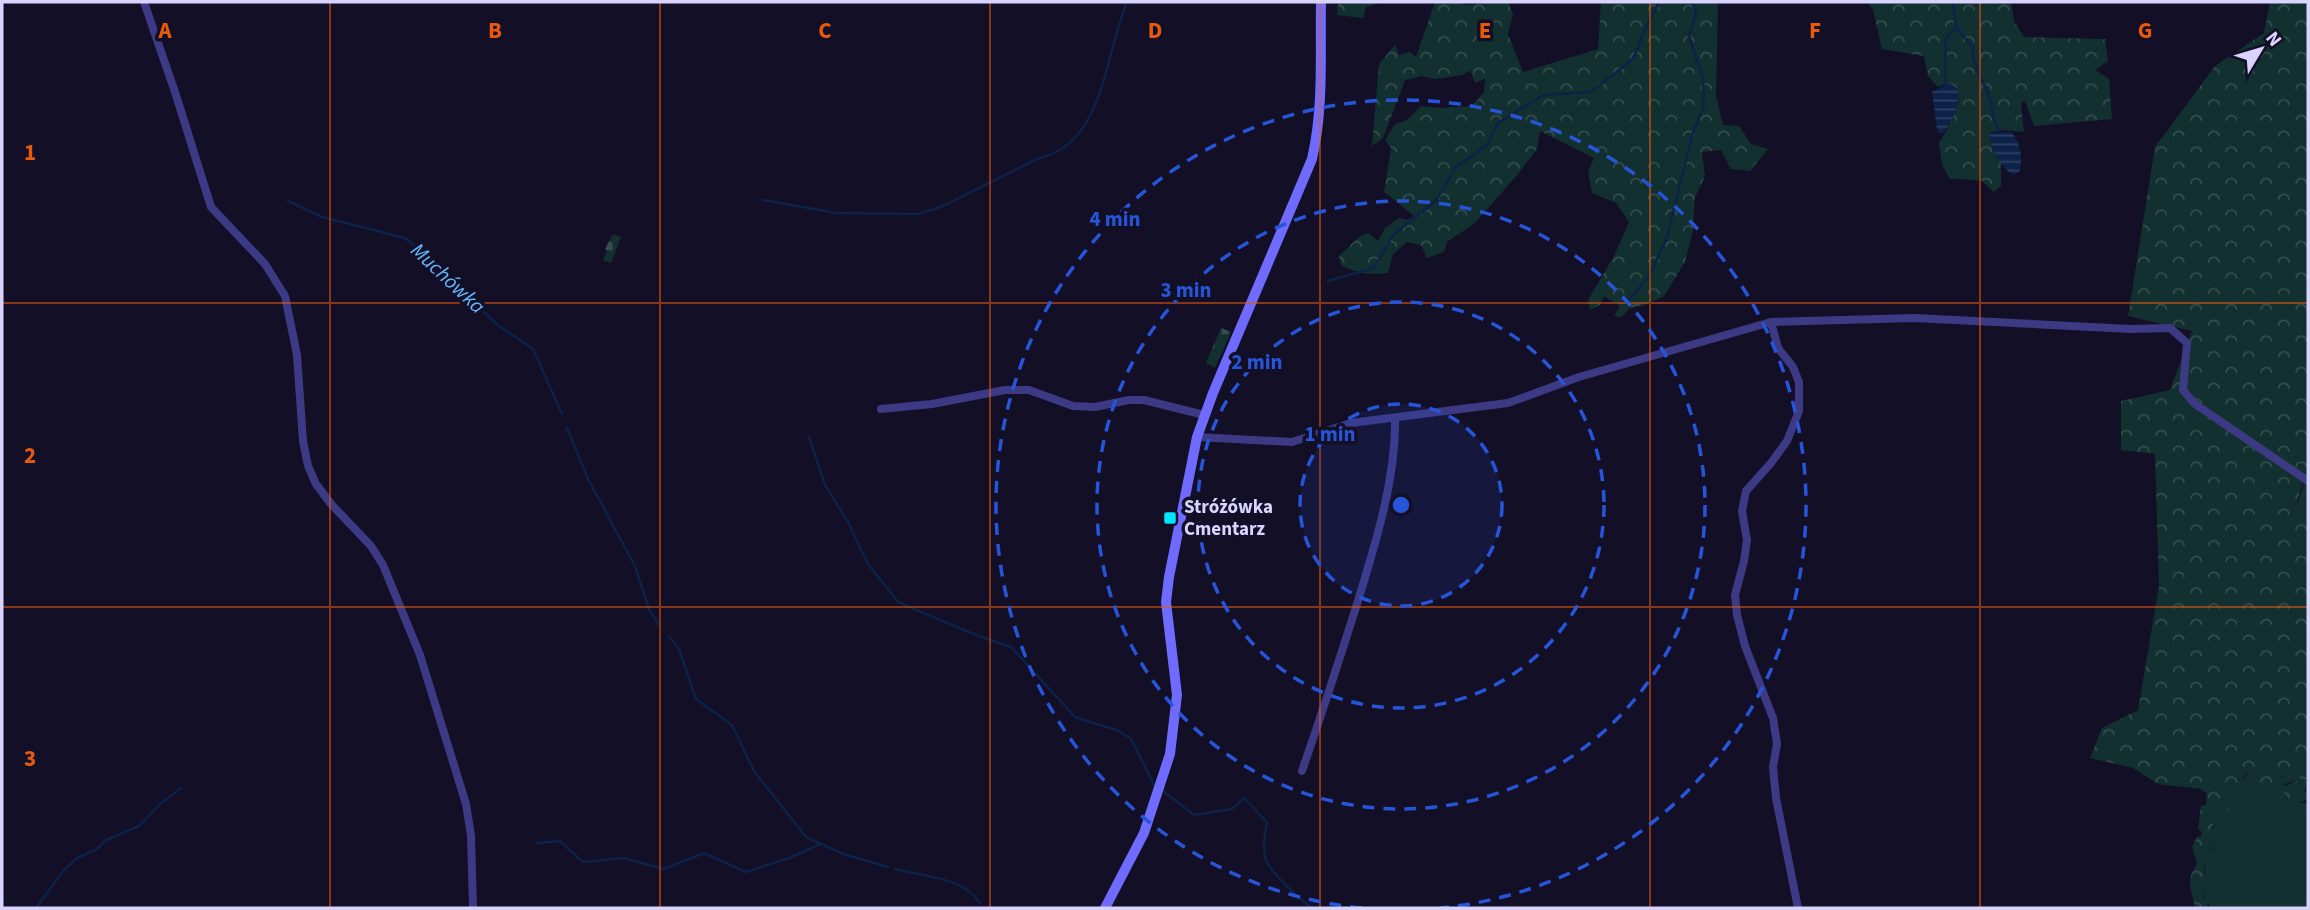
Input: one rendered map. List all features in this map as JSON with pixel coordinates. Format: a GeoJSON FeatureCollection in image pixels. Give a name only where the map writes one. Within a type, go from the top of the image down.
{"type":"FeatureCollection","features":[{"type":"Feature","properties":{"kind":"main road"},"geometry":{"type":"LineString","coordinates":[[1105,908],[1144,833],[1160,789],[1172,740],[1177,695],[1166,602],[1197,437],[1312,159],[1320,102],[1321,2]]}},
{"type":"Feature","properties":{"kind":"street"},"geometry":{"type":"LineString","coordinates":[[144,2],[211,207],[265,264],[285,296],[297,355],[303,441],[308,466],[316,484],[331,504],[370,546],[383,565],[420,655],[466,804],[471,836],[473,908]]}},
{"type":"Feature","properties":{"kind":"street"},"geometry":{"type":"LineString","coordinates":[[1197,437],[1293,442],[1351,424],[1508,403],[1579,377],[1771,322],[1914,318],[2130,329],[2170,328],[2187,343],[2183,390],[2195,404],[2308,481]]}},
{"type":"Feature","properties":{"kind":"street"},"geometry":{"type":"LineString","coordinates":[[1771,322],[1778,348],[1793,367],[1799,382],[1799,411],[1787,441],[1746,491],[1742,511],[1747,540],[1735,595],[1745,646],[1773,718],[1777,744],[1773,767],[1776,798],[1798,908]]}},
{"type":"Feature","properties":{"kind":"street"},"geometry":{"type":"LineString","coordinates":[[881,409],[932,404],[1005,390],[1029,390],[1073,406],[1095,408],[1129,400],[1144,400],[1204,415]]}},
{"type":"Feature","properties":{"kind":"street"},"geometry":{"type":"LineString","coordinates":[[1302,771],[1377,538],[1393,464],[1395,418]]}},
{"type":"Feature","properties":{"kind":"green space"},"geometry":{"type":"Polygon","coordinates":[[[1338,2],[1382,2],[1366,7],[1363,18],[1337,15],[1338,2]]]}},
{"type":"Feature","properties":{"kind":"green space"},"geometry":{"type":"Polygon","coordinates":[[[1435,2],[1460,2],[1464,5],[1508,2],[1513,14],[1508,34],[1523,72],[1598,49],[1601,2],[1718,2],[1716,96],[1723,125],[1739,126],[1751,144],[1768,149],[1750,171],[1731,169],[1721,150],[1702,152],[1705,176],[1695,198],[1693,230],[1685,262],[1664,296],[1645,305],[1630,308],[1621,317],[1614,316],[1620,306],[1604,296],[1600,305],[1590,310],[1588,300],[1614,256],[1629,222],[1616,203],[1592,193],[1588,172],[1594,158],[1540,131],[1537,149],[1518,174],[1475,223],[1447,242],[1444,252],[1427,258],[1421,245],[1407,242],[1393,254],[1388,273],[1364,273],[1341,265],[1339,256],[1359,237],[1368,233],[1378,241],[1385,228],[1399,218],[1407,220],[1414,216],[1384,192],[1391,148],[1385,140],[1395,124],[1407,120],[1421,106],[1472,106],[1484,92],[1485,79],[1475,83],[1470,70],[1463,75],[1435,79],[1422,76],[1405,80],[1383,138],[1372,146],[1379,64],[1395,45],[1399,55],[1410,52],[1416,57],[1435,2]]]}},
{"type":"Feature","properties":{"kind":"green space"},"geometry":{"type":"Polygon","coordinates":[[[1867,2],[2011,2],[2014,21],[2024,37],[2105,39],[2108,61],[2095,70],[2109,79],[2112,119],[2034,126],[2025,101],[2021,103],[2024,132],[2001,130],[1989,133],[1994,152],[2001,162],[2001,186],[1994,192],[1982,181],[1949,178],[1942,164],[1939,143],[1959,100],[1950,83],[1938,87],[1928,76],[1924,56],[1882,49],[1873,10],[1867,2]]]}},
{"type":"Feature","properties":{"kind":"green space"},"geometry":{"type":"Polygon","coordinates":[[[2270,2],[2308,2],[2308,475],[2296,506],[2299,511],[2308,515],[2308,779],[2305,779],[2307,784],[2304,791],[2308,793],[2308,798],[2301,803],[2294,798],[2289,801],[2285,797],[2283,787],[2300,779],[2299,774],[2275,777],[2279,783],[2273,798],[2264,792],[2270,782],[2267,780],[2261,783],[2258,777],[2250,772],[2243,778],[2246,784],[2230,796],[2234,801],[2227,811],[2216,810],[2212,828],[2217,832],[2209,843],[2210,850],[2204,870],[2203,898],[2209,903],[2207,908],[2197,908],[2190,884],[2197,864],[2192,847],[2197,837],[2201,836],[2202,832],[2198,829],[2201,806],[2206,805],[2207,794],[2201,789],[2158,784],[2133,768],[2090,758],[2102,728],[2138,710],[2159,586],[2155,454],[2121,450],[2121,401],[2170,390],[2192,331],[2128,316],[2155,147],[2215,66],[2264,33],[2270,2]]]}},
{"type":"Feature","properties":{"kind":"green space"},"geometry":{"type":"Polygon","coordinates":[[[613,234],[621,237],[611,263],[603,260],[613,234]]]}},
{"type":"Feature","properties":{"kind":"green space"},"geometry":{"type":"Polygon","coordinates":[[[1221,328],[1231,332],[1215,368],[1206,363],[1221,328]]]}},
{"type":"Feature","properties":{"kind":"green space"},"geometry":{"type":"Polygon","coordinates":[[[2305,480],[2308,483],[2308,515],[2296,507],[2305,480]]]}},
{"type":"Feature","properties":{"kind":"green space"},"geometry":{"type":"Polygon","coordinates":[[[2250,772],[2259,780],[2270,782],[2269,786],[2276,792],[2275,777],[2300,774],[2300,779],[2285,784],[2285,797],[2288,801],[2294,797],[2301,803],[2308,803],[2308,908],[2209,908],[2209,903],[2204,900],[2205,867],[2211,849],[2209,843],[2216,810],[2227,811],[2233,801],[2229,796],[2250,772]]]}},
{"type":"Feature","properties":{"kind":"water"},"geometry":{"type":"Polygon","coordinates":[[[1950,83],[1958,89],[1957,107],[1942,134],[1937,129],[1932,92],[1950,83]]]}},
{"type":"Feature","properties":{"kind":"water"},"geometry":{"type":"Polygon","coordinates":[[[2011,132],[2017,140],[2021,156],[2019,172],[2014,175],[2000,163],[1989,133],[2011,132]]]}},
{"type":"Feature","properties":{"kind":"waterway"},"geometry":{"type":"LineString","coordinates":[[763,200],[837,213],[919,214],[943,206],[1039,158],[1061,150],[1077,135],[1090,116],[1127,2]]}},
{"type":"Feature","properties":{"kind":"waterway"},"geometry":{"type":"LineString","coordinates":[[1328,281],[1374,268],[1393,235],[1436,201],[1455,168],[1487,145],[1498,123],[1544,95],[1591,92],[1633,59],[1659,2]]}},
{"type":"Feature","properties":{"kind":"waterway"},"geometry":{"type":"LineString","coordinates":[[1629,300],[1650,275],[1667,237],[1693,132],[1704,106],[1703,79],[1689,36],[1696,13],[1692,2]]}},
{"type":"Feature","properties":{"kind":"waterway"},"geometry":{"type":"LineString","coordinates":[[1953,2],[1956,27],[1973,48],[1973,58],[1991,101],[1999,132]]}},
{"type":"Feature","properties":{"kind":"waterway"},"geometry":{"type":"LineString","coordinates":[[1945,85],[1946,39],[1956,27]]}},
{"type":"Feature","properties":{"kind":"waterway","name":"Muchówka"},"geometry":{"type":"LineString","coordinates":[[288,201],[322,217],[405,238],[448,272],[473,302],[499,326],[533,349],[562,414]]}},
{"type":"Feature","properties":{"kind":"waterway","name":"Muchówka"},"geometry":{"type":"LineString","coordinates":[[567,428],[588,479],[635,566],[649,609],[659,625]]}},
{"type":"Feature","properties":{"kind":"waterway"},"geometry":{"type":"LineString","coordinates":[[809,437],[825,485],[848,522],[868,564],[898,602],[1011,647],[1075,717],[1119,731],[1131,739],[1154,785]]}},
{"type":"Feature","properties":{"kind":"waterway","name":"Muchówka"},"geometry":{"type":"LineString","coordinates":[[669,636],[679,649],[696,699],[732,725],[754,771],[806,837],[843,854],[888,867]]}},
{"type":"Feature","properties":{"kind":"waterway"},"geometry":{"type":"LineString","coordinates":[[36,908],[63,871],[77,858],[97,849],[106,840],[139,826],[159,805],[181,788]]}},
{"type":"Feature","properties":{"kind":"waterway"},"geometry":{"type":"LineString","coordinates":[[1163,791],[1194,815],[1232,809],[1244,798],[1267,822],[1264,851],[1269,865],[1286,886],[1312,908]]}},
{"type":"Feature","properties":{"kind":"waterway"},"geometry":{"type":"LineString","coordinates":[[536,843],[560,841],[583,862],[623,858],[664,869],[704,853],[746,872],[792,857],[820,844]]}},
{"type":"Feature","properties":{"kind":"waterway","name":"Muchówka"},"geometry":{"type":"LineString","coordinates":[[895,869],[953,882],[963,887],[980,903]]}},
{"type":"Feature","properties":{"kind":"place","name":"Stróżówka Cmentarz"},"geometry":{"type":"Point","coordinates":[1170,518]}}]}
